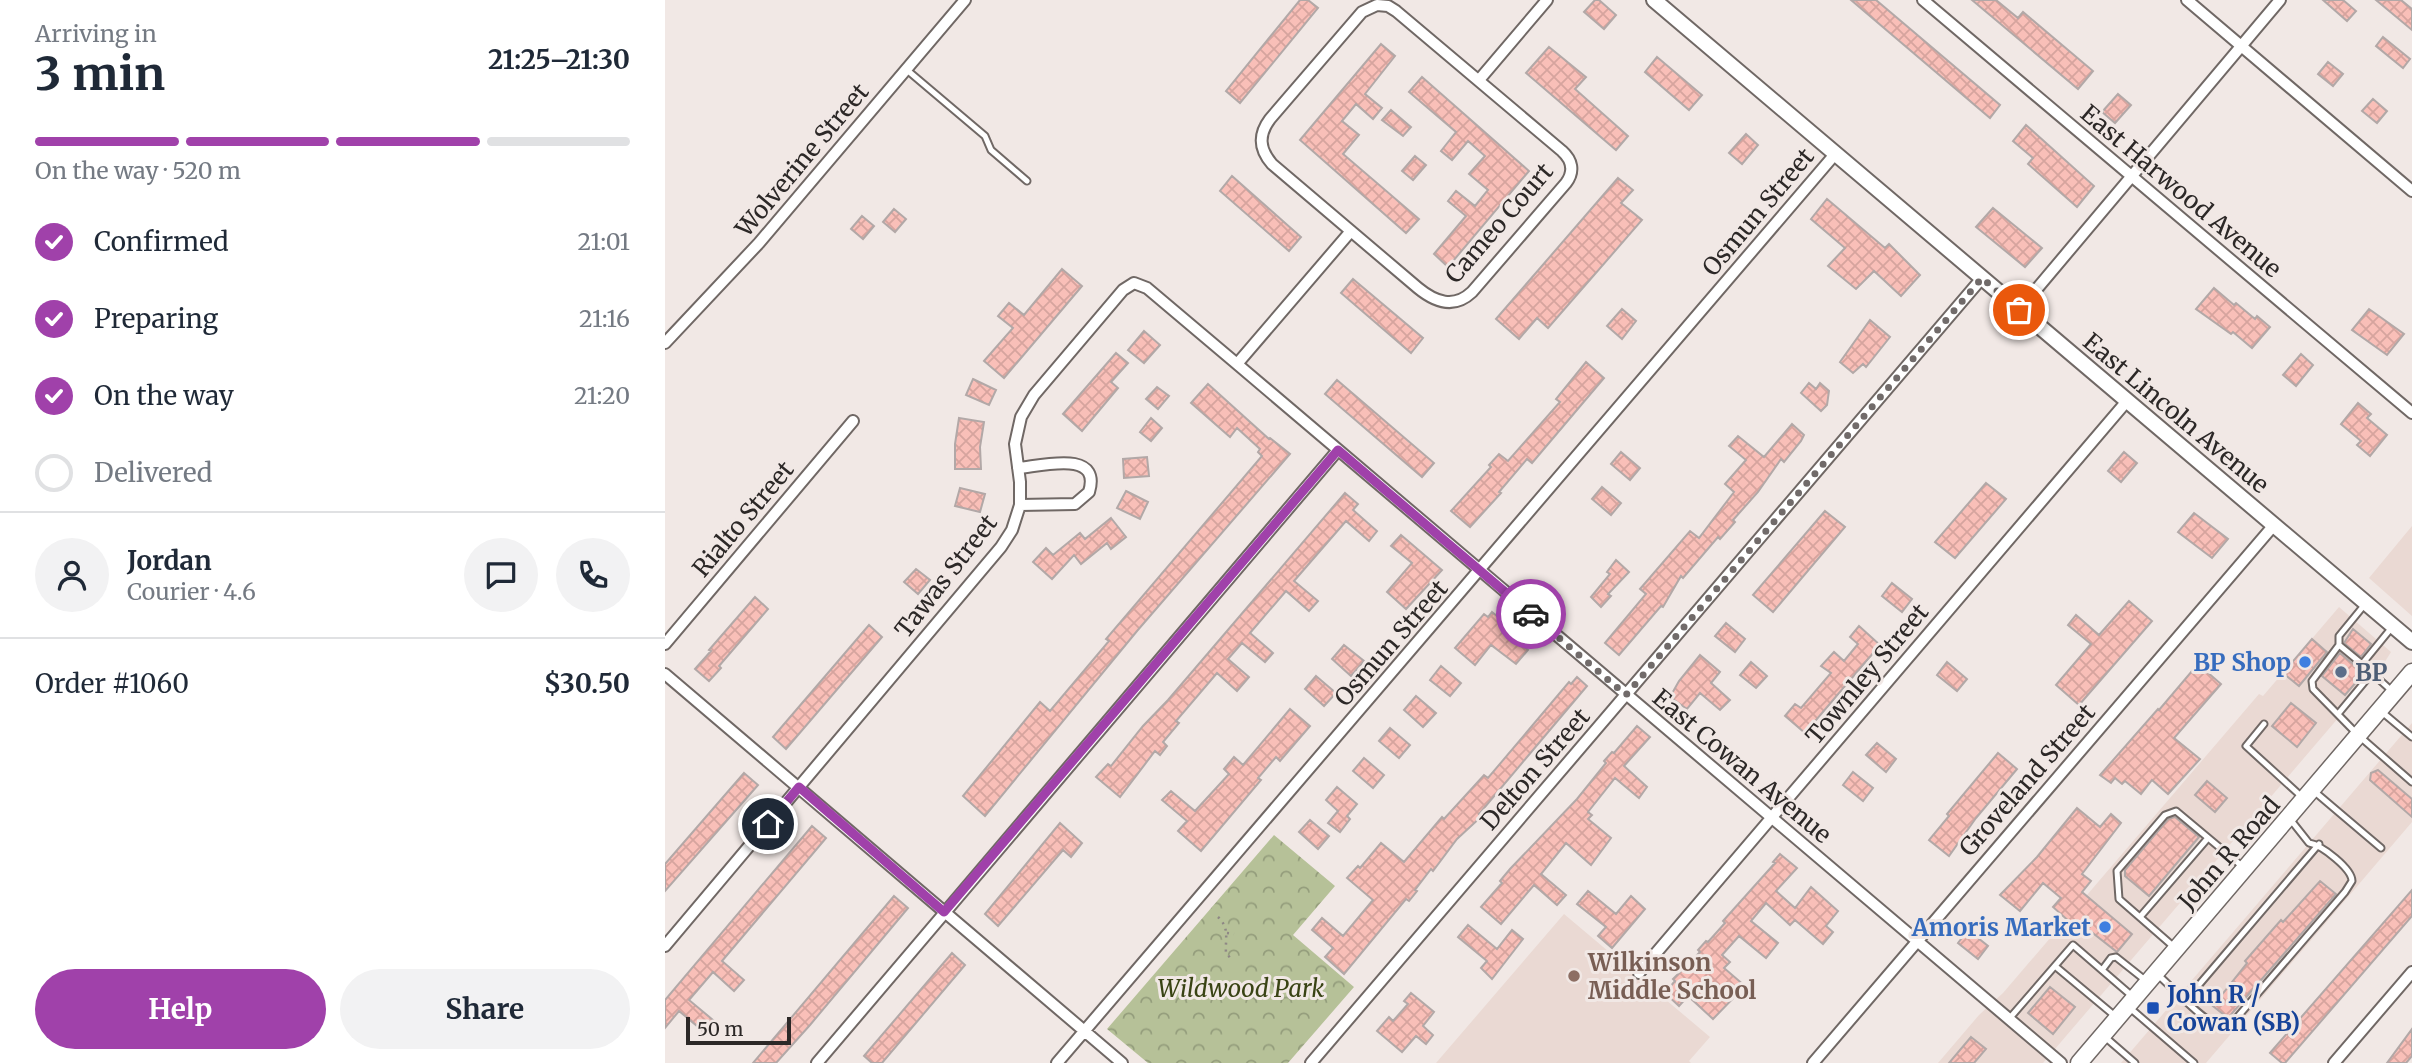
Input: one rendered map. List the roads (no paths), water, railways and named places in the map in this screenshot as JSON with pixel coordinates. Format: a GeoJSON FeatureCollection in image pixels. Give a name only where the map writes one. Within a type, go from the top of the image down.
{"type":"FeatureCollection","features":[{"type":"Feature","properties":{"kind":"main road","name":"John R Road"},"geometry":{"type":"LineString","coordinates":[[2079,1063],[2412,672]]}},
{"type":"Feature","properties":{"kind":"street","name":"Wolverine Street"},"geometry":{"type":"LineString","coordinates":[[665,343],[759,243],[965,0]]}},
{"type":"Feature","properties":{"kind":"street"},"geometry":{"type":"LineString","coordinates":[[1237,364],[1350,231],[1272,164],[1262,148],[1265,126],[1310,71],[1362,12],[1369,7],[1382,5],[1396,11],[1479,80],[1548,0]]}},
{"type":"Feature","properties":{"kind":"street","name":"East Lincoln Avenue"},"geometry":{"type":"LineString","coordinates":[[1654,0],[2412,642]]}},
{"type":"Feature","properties":{"kind":"street","name":"East Harwood Avenue"},"geometry":{"type":"LineString","coordinates":[[1923,0],[2412,413]]}},
{"type":"Feature","properties":{"kind":"street"},"geometry":{"type":"LineString","coordinates":[[2187,0],[2412,191]]}},
{"type":"Feature","properties":{"kind":"street"},"geometry":{"type":"LineString","coordinates":[[2019,310],[2280,0]]}},
{"type":"Feature","properties":{"kind":"street","name":"Cameo Court"},"geometry":{"type":"LineString","coordinates":[[1350,231],[1432,299],[1456,302],[1472,292],[1536,218],[1569,179],[1571,162],[1562,151],[1479,80]]}},
{"type":"Feature","properties":{"kind":"street","name":"Osmun Street"},"geometry":{"type":"LineString","coordinates":[[1058,1063],[1836,153]]}},
{"type":"Feature","properties":{"kind":"street","name":"Delton Street"},"geometry":{"type":"LineString","coordinates":[[1311,1063],[1982,278]]}},
{"type":"Feature","properties":{"kind":"street","name":"Tawas Street"},"geometry":{"type":"LineString","coordinates":[[665,946],[1001,547],[1012,530],[1020,505],[1015,437],[1027,405],[1128,286],[1134,283],[1147,288],[1237,364]]}},
{"type":"Feature","properties":{"kind":"street","name":"East Cowan Avenue"},"geometry":{"type":"LineString","coordinates":[[1237,364],[2061,1063]]}},
{"type":"Feature","properties":{"kind":"street","name":"Townley Street"},"geometry":{"type":"LineString","coordinates":[[1639,973],[2127,401]]}},
{"type":"Feature","properties":{"kind":"street","name":"Rialto Street"},"geometry":{"type":"LineString","coordinates":[[665,644],[853,421]]}},
{"type":"Feature","properties":{"kind":"street"},"geometry":{"type":"LineString","coordinates":[[817,1063],[1338,450]]}},
{"type":"Feature","properties":{"kind":"street"},"geometry":{"type":"LineString","coordinates":[[1018,468],[1071,462],[1085,469],[1091,479],[1089,492],[1075,504],[1020,505]]}},
{"type":"Feature","properties":{"kind":"street","name":"Groveland Street"},"geometry":{"type":"LineString","coordinates":[[1813,1063],[2274,525]]}},
{"type":"Feature","properties":{"kind":"street"},"geometry":{"type":"LineString","coordinates":[[665,674],[1122,1063]]}},
{"type":"Feature","properties":{"kind":"street"},"geometry":{"type":"LineString","coordinates":[[2335,1063],[2412,972]]}},
{"type":"Feature","properties":{"kind":"lane"},"geometry":{"type":"LineString","coordinates":[[907,70],[985,136],[991,150],[1027,181]]}},
{"type":"Feature","properties":{"kind":"lane"},"geometry":{"type":"LineString","coordinates":[[2366,603],[2339,636],[2340,645],[2394,693]]}},
{"type":"Feature","properties":{"kind":"lane"},"geometry":{"type":"LineString","coordinates":[[2362,664],[2393,626]]}},
{"type":"Feature","properties":{"kind":"lane"},"geometry":{"type":"LineString","coordinates":[[2340,645],[2312,681],[2313,689],[2358,735],[2412,782]]}},
{"type":"Feature","properties":{"kind":"lane"},"geometry":{"type":"LineString","coordinates":[[2338,714],[2372,673]]}},
{"type":"Feature","properties":{"kind":"lane"},"geometry":{"type":"LineString","coordinates":[[2380,710],[2412,737]]}},
{"type":"Feature","properties":{"kind":"lane"},"geometry":{"type":"LineString","coordinates":[[2264,724],[2246,746],[2381,848]]}},
{"type":"Feature","properties":{"kind":"lane"},"geometry":{"type":"LineString","coordinates":[[2176,949],[2119,899],[2117,871],[2149,834],[2165,816],[2176,811],[2246,869]]}},
{"type":"Feature","properties":{"kind":"lane"},"geometry":{"type":"LineString","coordinates":[[2102,970],[2111,958],[2116,957],[2186,1000],[2211,1022],[2223,1026],[2234,1021],[2345,892],[2353,877],[2319,844],[2309,843],[2289,818]]}},
{"type":"Feature","properties":{"kind":"lane"},"geometry":{"type":"LineString","coordinates":[[2140,917],[2208,838]]}},
{"type":"Feature","properties":{"kind":"lane"},"geometry":{"type":"LineString","coordinates":[[2186,1000],[2319,844]]}},
{"type":"Feature","properties":{"kind":"lane"},"geometry":{"type":"LineString","coordinates":[[2009,1019],[2073,945],[2102,970],[2126,1007]]}},
{"type":"Feature","properties":{"kind":"lane"},"geometry":{"type":"LineString","coordinates":[[2055,966],[2126,1007],[2194,1063]]}},
{"type":"Feature","properties":{"kind":"lane"},"geometry":{"type":"LineString","coordinates":[[2103,1035],[2136,1063]]}},
{"type":"Feature","properties":{"kind":"place","name":"BP Shop"},"geometry":{"type":"Point","coordinates":[2305,662]}},
{"type":"Feature","properties":{"kind":"place","name":"BP"},"geometry":{"type":"Point","coordinates":[2341,672]}},
{"type":"Feature","properties":{"kind":"place","name":"Amoris Market"},"geometry":{"type":"Point","coordinates":[2105,927]}},
{"type":"Feature","properties":{"kind":"place","name":"Wilkinson Middle School"},"geometry":{"type":"Point","coordinates":[1574,976]}},
{"type":"Feature","properties":{"kind":"place","name":"John R / Cowan (SB)"},"geometry":{"type":"Point","coordinates":[2153,1008]}},
{"type":"Feature","properties":{"kind":"park label","name":"Wildwood Park"},"geometry":{"type":"Point","coordinates":[1241,988]}}]}
